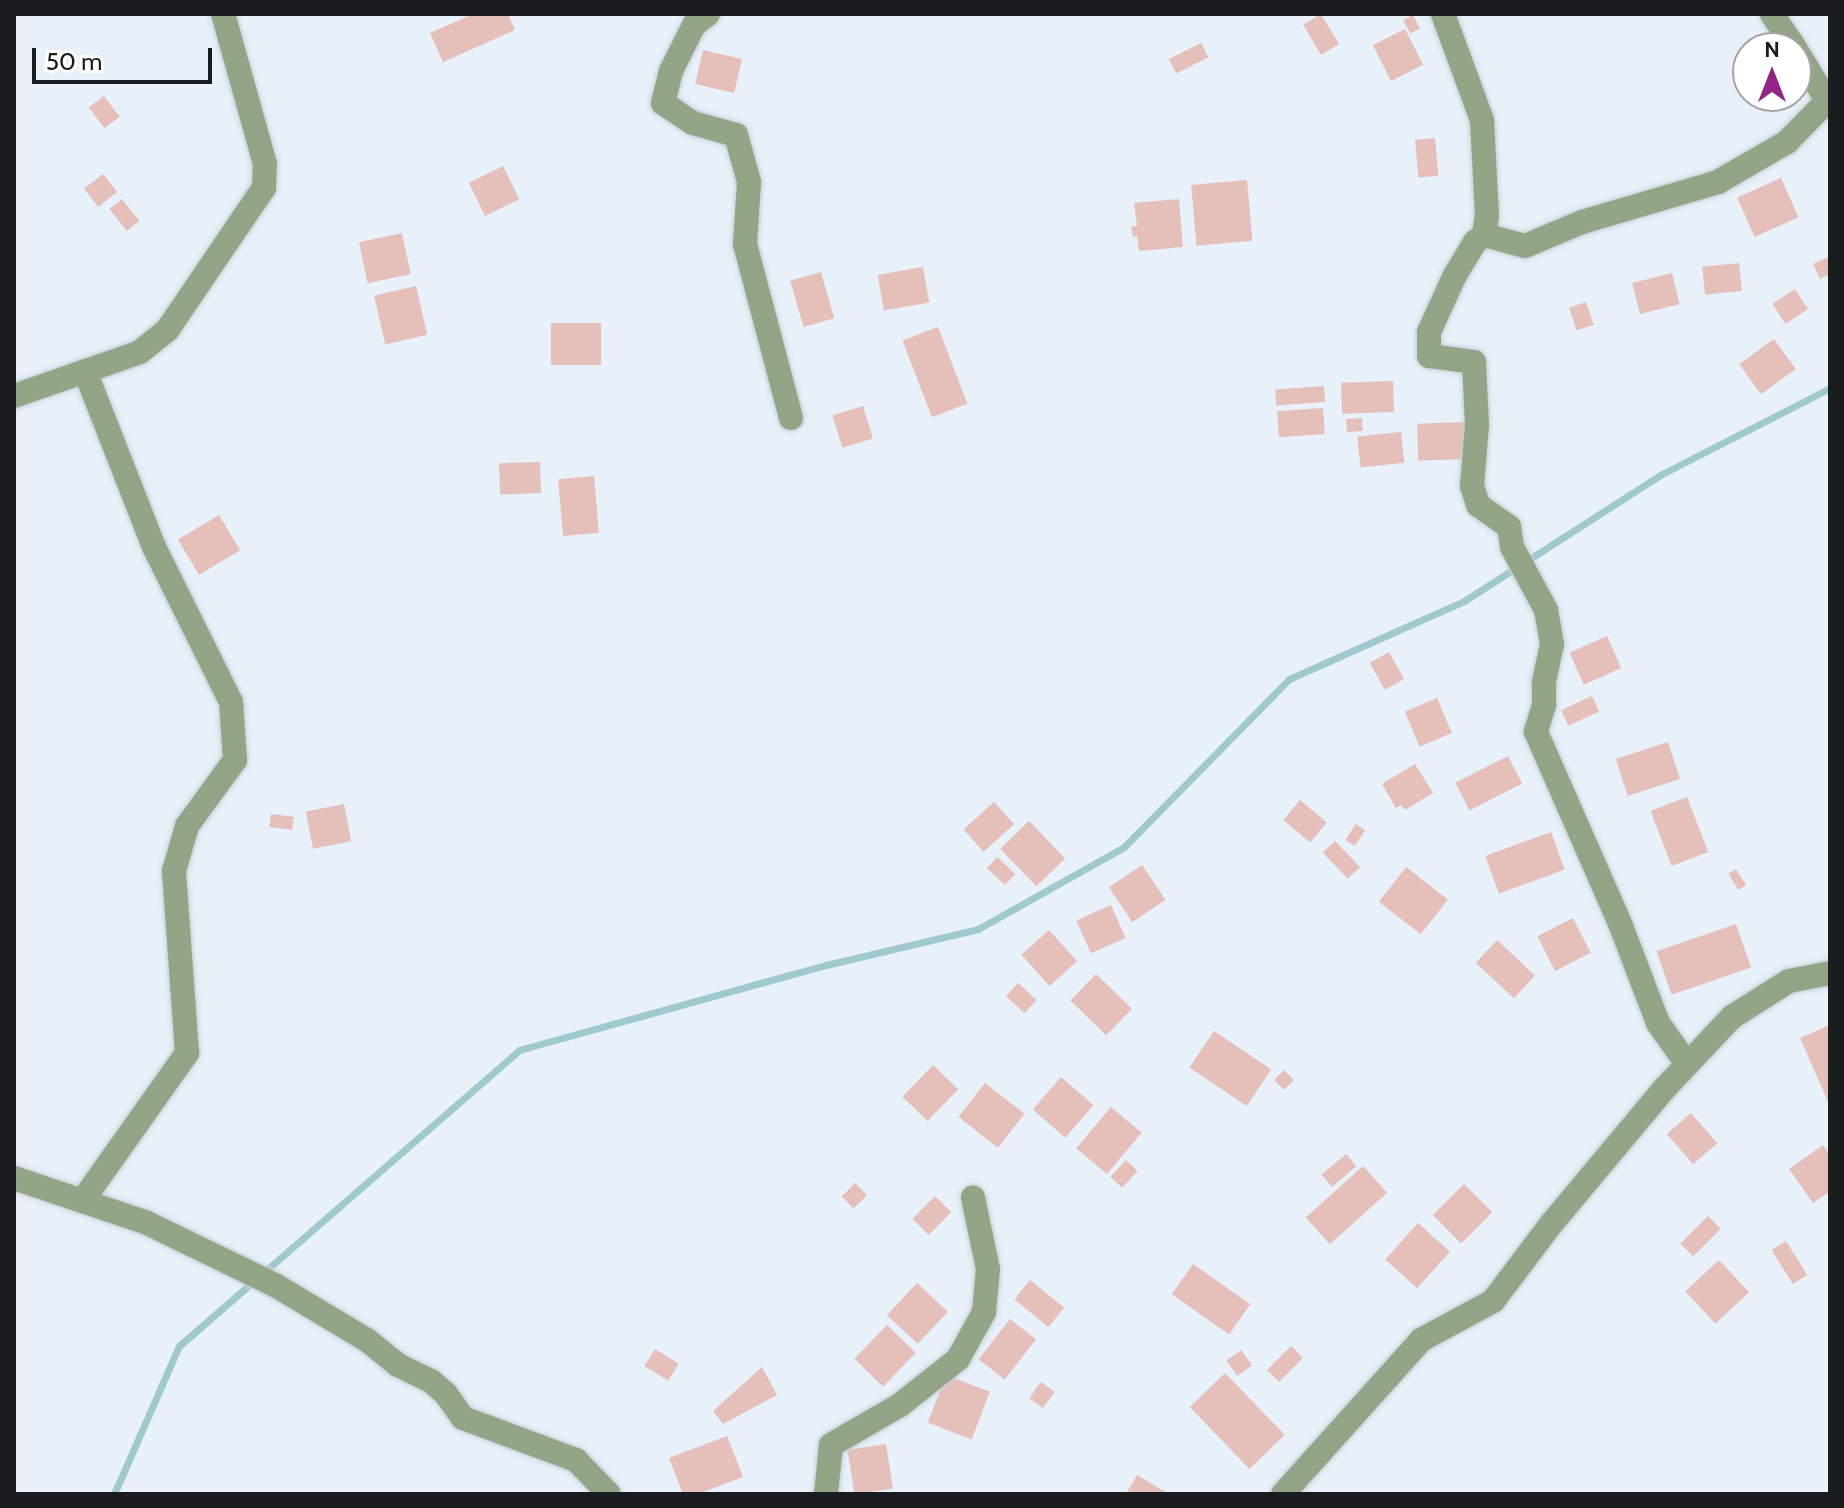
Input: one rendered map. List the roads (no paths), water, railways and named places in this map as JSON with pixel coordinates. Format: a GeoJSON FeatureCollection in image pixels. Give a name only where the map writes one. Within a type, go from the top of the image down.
{"type":"FeatureCollection","features":[{"type":"Feature","properties":{"kind":"street"},"geometry":{"type":"LineString","coordinates":[[14,396],[140,352],[168,329],[264,188],[265,164],[223,14]]}},
{"type":"Feature","properties":{"kind":"street"},"geometry":{"type":"LineString","coordinates":[[708,14],[694,25],[671,71],[663,103],[693,123],[736,135],[749,182],[745,244],[791,418]]}},
{"type":"Feature","properties":{"kind":"street"},"geometry":{"type":"LineString","coordinates":[[1443,14],[1482,120],[1487,215],[1484,235],[1475,242],[1455,275],[1429,332],[1429,356],[1474,362],[1477,425],[1472,486],[1478,505],[1509,527],[1512,547],[1546,610],[1552,644],[1544,683],[1544,705],[1536,732],[1621,926],[1658,1023],[1687,1064]]}},
{"type":"Feature","properties":{"kind":"street"},"geometry":{"type":"LineString","coordinates":[[1772,14],[1784,32]]}},
{"type":"Feature","properties":{"kind":"street"},"geometry":{"type":"LineString","coordinates":[[1484,235],[1525,246],[1582,222],[1718,182],[1787,142],[1829,100],[1812,74]]}},
{"type":"Feature","properties":{"kind":"street"},"geometry":{"type":"LineString","coordinates":[[83,1200],[187,1053],[174,871],[187,826],[235,760],[231,702],[154,547],[85,371]]}},
{"type":"Feature","properties":{"kind":"street"},"geometry":{"type":"LineString","coordinates":[[1283,1494],[1421,1340],[1493,1301],[1552,1223],[1687,1064],[1732,1017],[1759,997],[1789,981],[1830,973]]}},
{"type":"Feature","properties":{"kind":"street"},"geometry":{"type":"LineString","coordinates":[[14,1178],[145,1222],[275,1285],[367,1340],[398,1365],[431,1381],[446,1394],[463,1418],[576,1460],[609,1494]]}},
{"type":"Feature","properties":{"kind":"street"},"geometry":{"type":"LineString","coordinates":[[826,1494],[831,1445],[900,1405],[958,1359],[984,1312],[988,1269],[973,1198]]}},
{"type":"Feature","properties":{"kind":"waterway"},"geometry":{"type":"LineString","coordinates":[[114,1494],[179,1346],[519,1050],[826,965],[978,929],[1124,847],[1289,679],[1464,601],[1660,475],[1830,388]]}}]}
